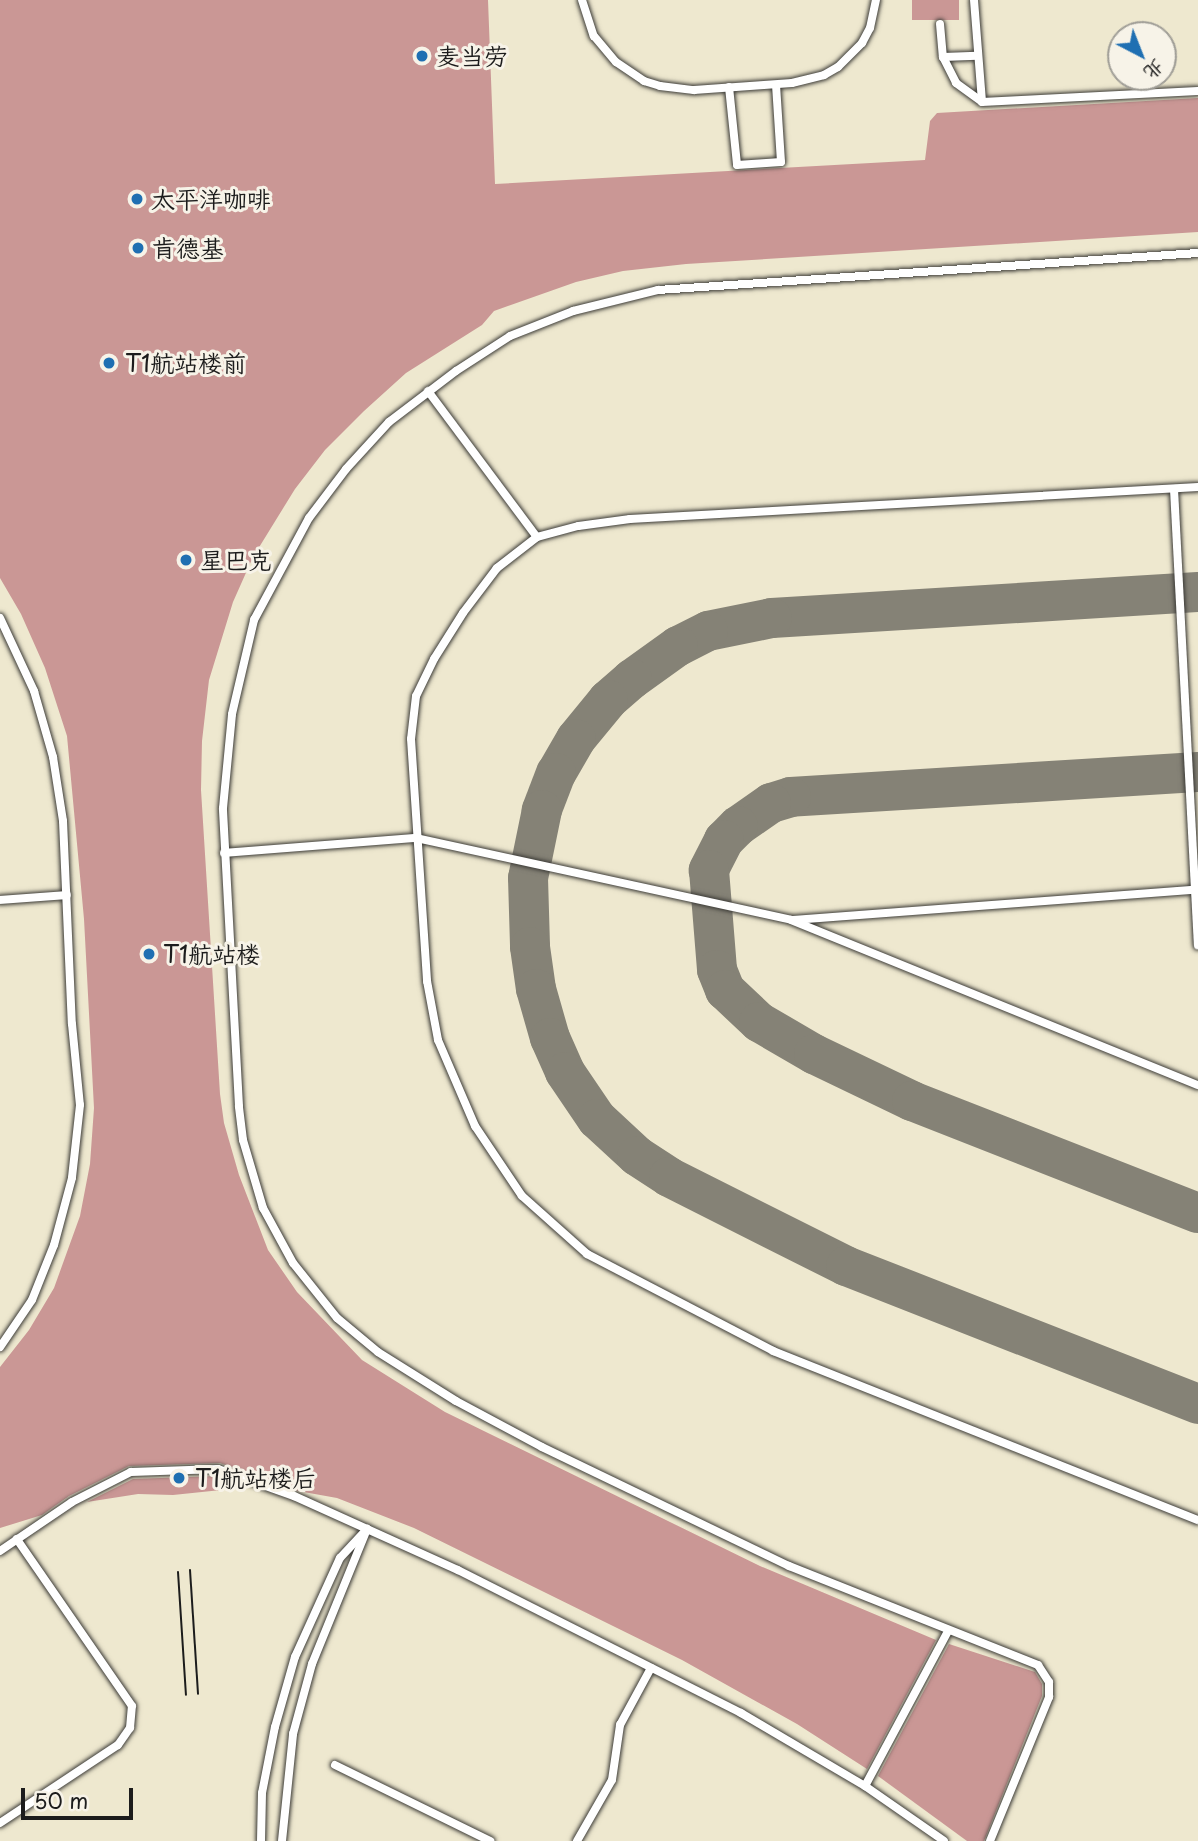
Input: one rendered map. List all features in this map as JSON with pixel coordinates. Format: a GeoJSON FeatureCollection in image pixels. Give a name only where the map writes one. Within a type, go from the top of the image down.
{"type":"FeatureCollection","features":[{"type":"Feature","properties":{"kind":"lane"},"geometry":{"type":"LineString","coordinates":[[582,0],[594,36],[604,50],[629,72],[652,84],[677,90],[808,81],[838,67],[862,43],[870,28],[876,0]]}},
{"type":"Feature","properties":{"kind":"lane"},"geometry":{"type":"LineString","coordinates":[[974,0],[982,102]]}},
{"type":"Feature","properties":{"kind":"lane"},"geometry":{"type":"LineString","coordinates":[[940,24],[943,57],[956,83],[982,102],[1198,91]]}},
{"type":"Feature","properties":{"kind":"lane"},"geometry":{"type":"LineString","coordinates":[[943,57],[977,56]]}},
{"type":"Feature","properties":{"kind":"lane"},"geometry":{"type":"LineString","coordinates":[[729,88],[737,165],[780,162],[776,85]]}},
{"type":"Feature","properties":{"kind":"lane"},"geometry":{"type":"LineString","coordinates":[[990,1841],[1049,1697],[1049,1682],[1038,1665],[789,1566],[542,1447],[378,1352],[337,1318],[293,1263],[263,1208],[246,1152],[239,1105],[223,808],[232,714],[254,620],[309,518],[346,470],[389,422],[428,391],[510,336],[573,311],[659,290],[1198,253]]}},
{"type":"Feature","properties":{"kind":"lane"},"geometry":{"type":"LineString","coordinates":[[428,391],[537,537]]}},
{"type":"Feature","properties":{"kind":"lane"},"geometry":{"type":"LineString","coordinates":[[1198,487],[630,519],[578,526],[537,537],[497,568],[463,613],[434,659],[416,696],[411,739],[427,981],[438,1040],[475,1126],[522,1196],[587,1254],[773,1351],[1198,1520]]}},
{"type":"Feature","properties":{"kind":"lane"},"geometry":{"type":"LineString","coordinates":[[1174,489],[1198,945]]}},
{"type":"Feature","properties":{"kind":"lane"},"geometry":{"type":"LineString","coordinates":[[0,618],[34,691],[53,757],[63,821],[72,1024],[80,1105],[72,1178],[54,1244],[32,1300],[0,1347]]}},
{"type":"Feature","properties":{"kind":"lane"},"geometry":{"type":"LineString","coordinates":[[224,853],[416,838],[790,920],[1198,1085]]}},
{"type":"Feature","properties":{"kind":"lane"},"geometry":{"type":"LineString","coordinates":[[790,920],[1194,890]]}},
{"type":"Feature","properties":{"kind":"lane"},"geometry":{"type":"LineString","coordinates":[[0,900],[67,895]]}},
{"type":"Feature","properties":{"kind":"lane"},"geometry":{"type":"LineString","coordinates":[[0,1550],[72,1502],[131,1472],[218,1469],[294,1496],[458,1570],[741,1713],[865,1786],[944,1841]]}},
{"type":"Feature","properties":{"kind":"lane"},"geometry":{"type":"LineString","coordinates":[[261,1841],[262,1793],[275,1727],[295,1657],[341,1558],[367,1529]]}},
{"type":"Feature","properties":{"kind":"lane"},"geometry":{"type":"LineString","coordinates":[[282,1841],[293,1734],[312,1664],[355,1566],[367,1529]]}},
{"type":"Feature","properties":{"kind":"lane"},"geometry":{"type":"LineString","coordinates":[[0,1823],[118,1745],[130,1728],[132,1706],[17,1539]]}},
{"type":"Feature","properties":{"kind":"lane"},"geometry":{"type":"LineString","coordinates":[[865,1786],[948,1631]]}},
{"type":"Feature","properties":{"kind":"lane"},"geometry":{"type":"LineString","coordinates":[[577,1841],[612,1780],[620,1725],[652,1668]]}},
{"type":"Feature","properties":{"kind":"lane"},"geometry":{"type":"LineString","coordinates":[[335,1765],[490,1841]]}},
{"type":"Feature","properties":{"kind":"building","name":"T1航站楼"},"geometry":{"type":"Polygon","coordinates":[[[0,0],[488,0],[495,184],[925,160],[930,121],[937,113],[1198,98],[1198,232],[686,264],[623,271],[576,282],[494,311],[482,325],[406,373],[325,450],[295,489],[253,557],[233,602],[209,680],[202,741],[201,790],[220,1094],[224,1123],[239,1175],[268,1250],[297,1292],[362,1360],[445,1412],[760,1566],[936,1640],[867,1769],[797,1724],[682,1660],[414,1528],[337,1498],[298,1491],[220,1463],[129,1466],[69,1496],[42,1515],[0,1528],[0,1367],[29,1330],[54,1288],[80,1216],[90,1164],[94,1108],[84,919],[67,736],[45,668],[21,614],[0,578],[0,0]]]}},
{"type":"Feature","properties":{"kind":"building"},"geometry":{"type":"Polygon","coordinates":[[[912,0],[959,0],[959,20],[912,20],[912,0]]]}},
{"type":"Feature","properties":{"kind":"building"},"geometry":{"type":"Polygon","coordinates":[[[217,1476],[250,1487],[173,1495],[138,1494],[87,1502],[133,1479],[217,1476]]]}},
{"type":"Feature","properties":{"kind":"building"},"geometry":{"type":"Polygon","coordinates":[[[949,1644],[1035,1672],[1042,1684],[1042,1696],[984,1841],[967,1841],[878,1776],[949,1644]]]}},
{"type":"Feature","properties":{"kind":"taxiway"},"geometry":{"type":"LineString","coordinates":[[1198,592],[772,618],[708,631],[678,646],[632,679],[608,700],[576,739],[556,773],[542,810],[528,878],[530,947],[536,989],[550,1038],[565,1072],[597,1119],[637,1156],[669,1177],[846,1266],[1198,1404]]}},
{"type":"Feature","properties":{"kind":"taxiway"},"geometry":{"type":"LineString","coordinates":[[1198,772],[791,797],[771,803],[738,826],[724,840],[709,870],[717,970],[725,990],[759,1022],[814,1054],[912,1101],[1198,1213]]}},
{"type":"Feature","properties":{"kind":"tram line"},"geometry":{"type":"LineString","coordinates":[[190,1570],[198,1694]]}},
{"type":"Feature","properties":{"kind":"tram line"},"geometry":{"type":"LineString","coordinates":[[178,1572],[186,1695]]}},
{"type":"Feature","properties":{"kind":"place","name":"麦当劳"},"geometry":{"type":"Point","coordinates":[422,56]}},
{"type":"Feature","properties":{"kind":"place","name":"太平洋咖啡"},"geometry":{"type":"Point","coordinates":[137,199]}},
{"type":"Feature","properties":{"kind":"place","name":"肯德基"},"geometry":{"type":"Point","coordinates":[138,248]}},
{"type":"Feature","properties":{"kind":"place","name":"T1航站楼前"},"geometry":{"type":"Point","coordinates":[109,363]}},
{"type":"Feature","properties":{"kind":"place","name":"星巴克"},"geometry":{"type":"Point","coordinates":[186,560]}},
{"type":"Feature","properties":{"kind":"place","name":"T1航站楼"},"geometry":{"type":"Point","coordinates":[149,954]}},
{"type":"Feature","properties":{"kind":"place","name":"T1航站楼后"},"geometry":{"type":"Point","coordinates":[179,1478]}}]}
